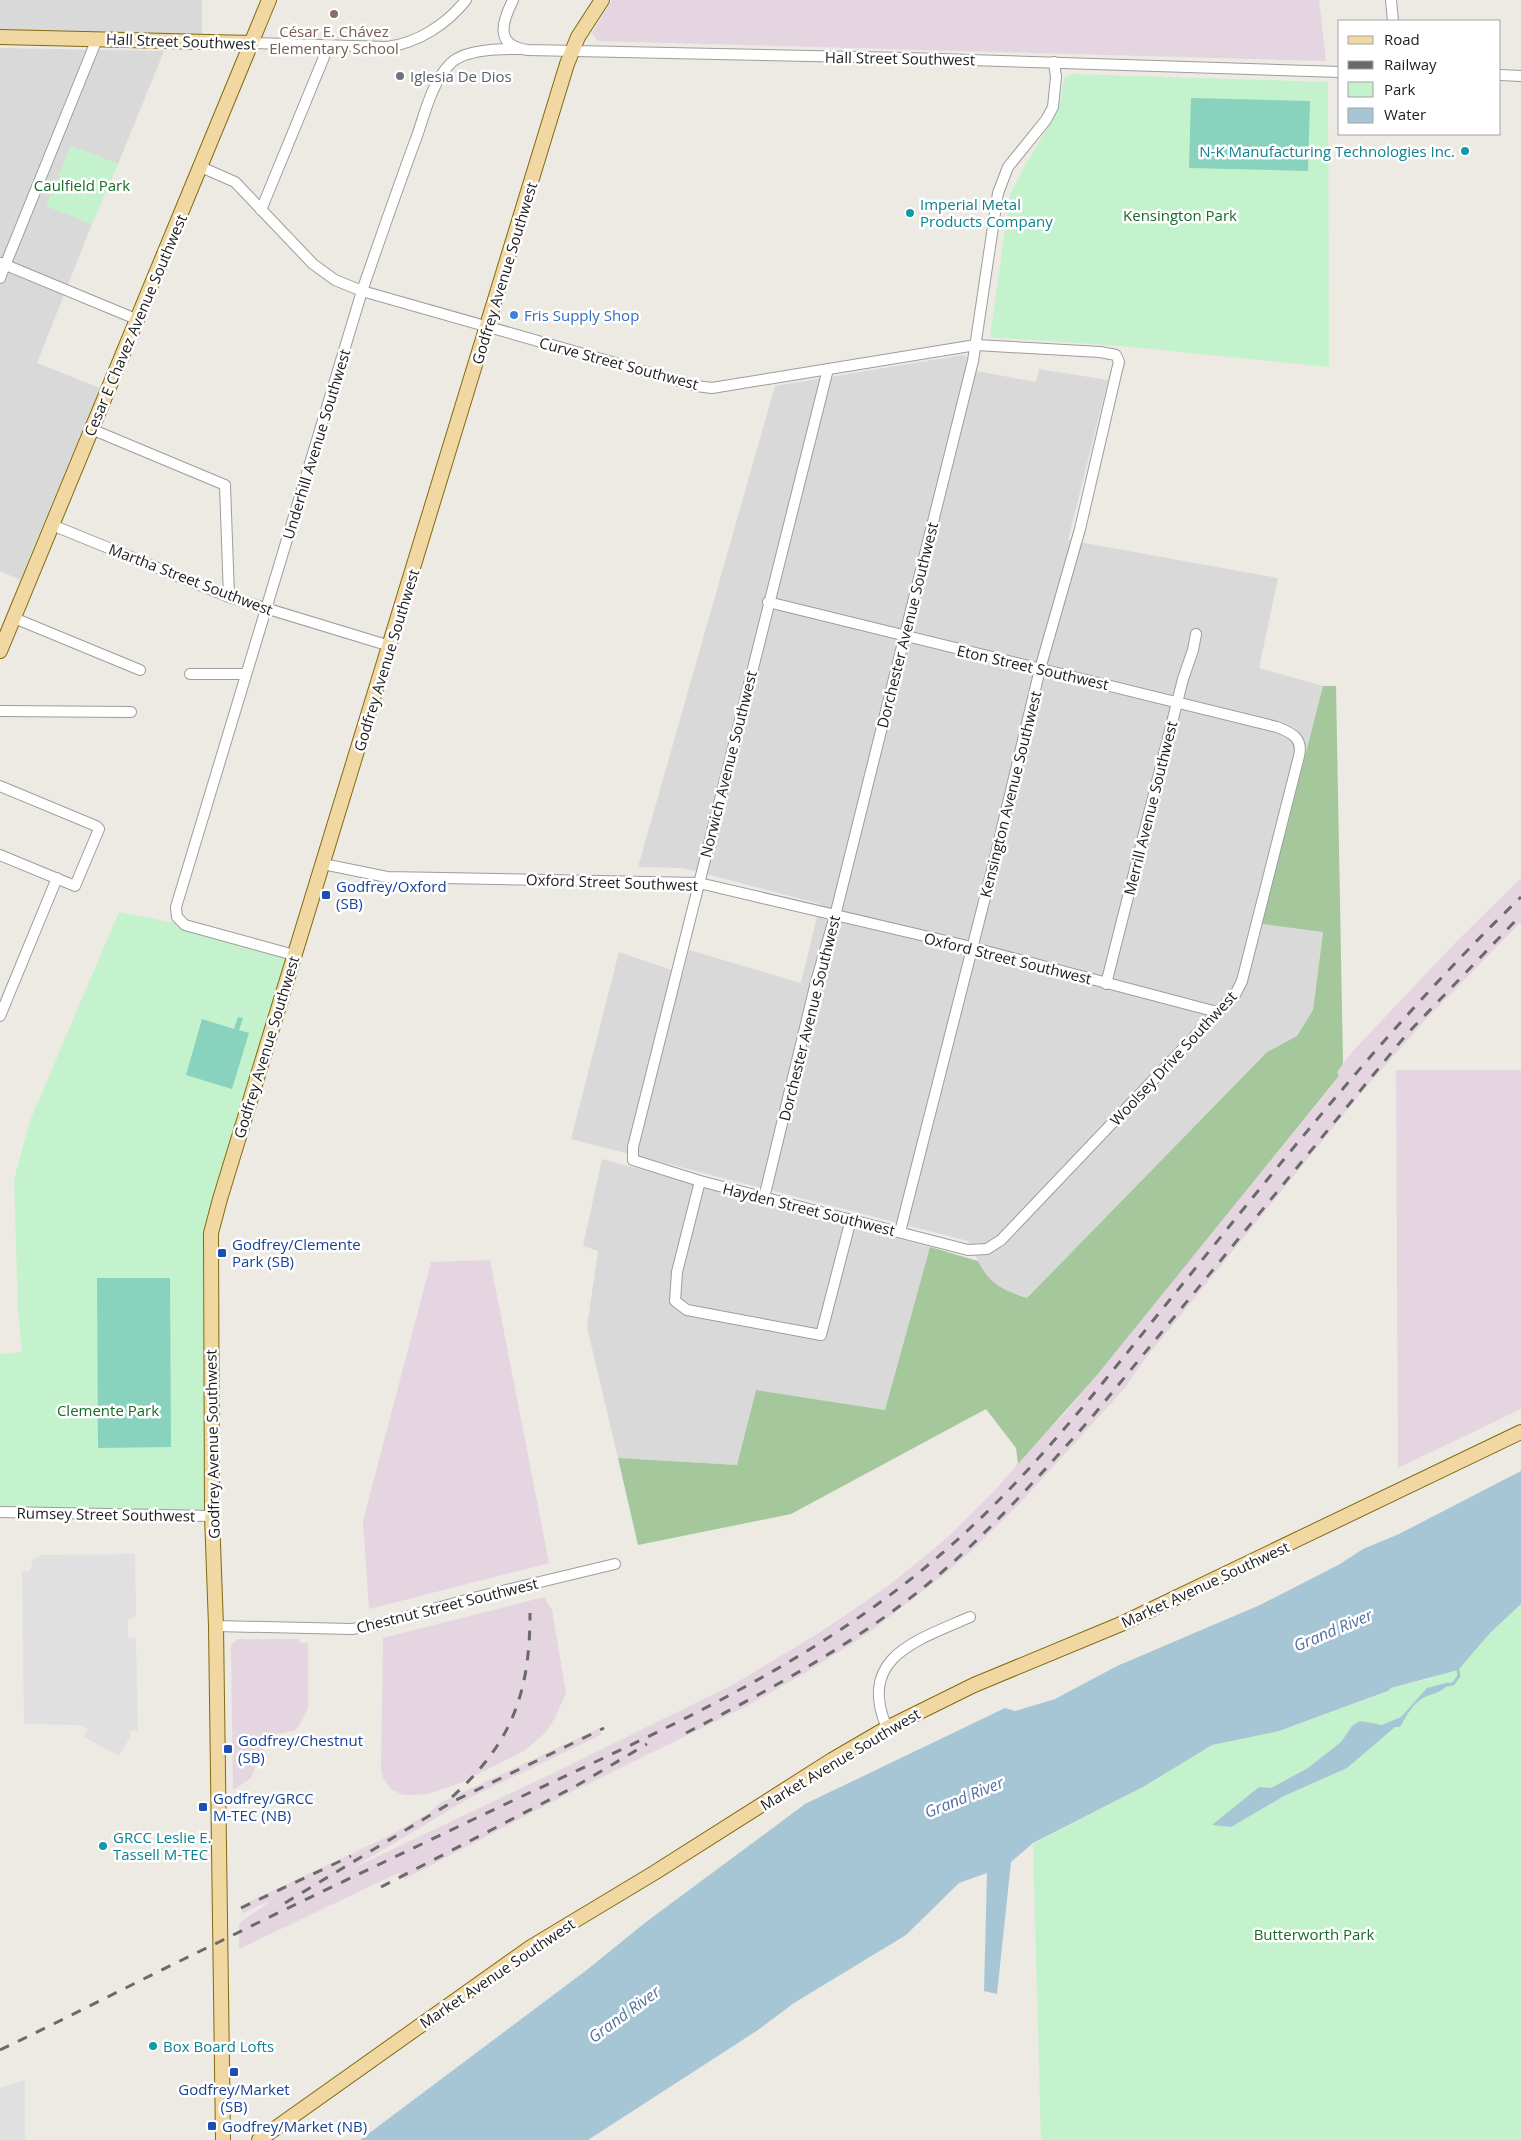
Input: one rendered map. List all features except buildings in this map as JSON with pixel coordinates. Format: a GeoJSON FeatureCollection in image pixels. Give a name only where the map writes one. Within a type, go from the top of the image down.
{"type":"FeatureCollection","features":[{"type":"Feature","properties":{"kind":"main road","name":"Cesar E Chavez Avenue Southwest"},"geometry":{"type":"LineString","coordinates":[[1,647],[269,0]]}},
{"type":"Feature","properties":{"kind":"main road","name":"Godfrey Avenue Southwest"},"geometry":{"type":"LineString","coordinates":[[223,2140],[216,1626],[212,1516],[211,1234],[294,955],[572,51],[582,30],[602,0]]}},
{"type":"Feature","properties":{"kind":"main road","name":"Hall Street Southwest"},"geometry":{"type":"LineString","coordinates":[[0,37],[252,43]]}},
{"type":"Feature","properties":{"kind":"main road","name":"Market Avenue Southwest"},"geometry":{"type":"LineString","coordinates":[[259,2140],[531,1947],[654,1873],[832,1760],[887,1728],[974,1685],[1121,1624],[1521,1432]]}},
{"type":"Feature","properties":{"kind":"street","name":"Hall Street Southwest"},"geometry":{"type":"LineString","coordinates":[[252,43],[327,46],[399,45],[444,22],[466,0]]}},
{"type":"Feature","properties":{"kind":"street"},"geometry":{"type":"LineString","coordinates":[[513,0],[504,18],[503,30],[506,40],[512,46],[519,49]]}},
{"type":"Feature","properties":{"kind":"street"},"geometry":{"type":"LineString","coordinates":[[1391,0],[1393,20]]}},
{"type":"Feature","properties":{"kind":"street"},"geometry":{"type":"LineString","coordinates":[[0,278],[3,264],[97,39]]}},
{"type":"Feature","properties":{"kind":"street"},"geometry":{"type":"LineString","coordinates":[[261,210],[327,46]]}},
{"type":"Feature","properties":{"kind":"street","name":"Underhill Avenue Southwest"},"geometry":{"type":"LineString","coordinates":[[294,955],[185,925],[181,922],[176,912],[177,900],[362,291],[384,225],[439,80],[451,62],[468,54],[497,49],[519,49]]}},
{"type":"Feature","properties":{"kind":"street","name":"Hall Street Southwest"},"geometry":{"type":"LineString","coordinates":[[519,49],[1054,62],[1338,72]]}},
{"type":"Feature","properties":{"kind":"street","name":"Dorchester Avenue Southwest"},"geometry":{"type":"LineString","coordinates":[[764,1198],[816,982],[835,916],[976,345],[998,193],[1008,167],[1046,120],[1053,107],[1056,77],[1054,62]]}},
{"type":"Feature","properties":{"kind":"street"},"geometry":{"type":"LineString","coordinates":[[1501,75],[1521,76]]}},
{"type":"Feature","properties":{"kind":"street","name":"Curve Street Southwest"},"geometry":{"type":"LineString","coordinates":[[200,168],[235,182],[313,264],[335,280],[362,291],[696,386],[712,388],[976,345],[1110,353],[1116,355]]}},
{"type":"Feature","properties":{"kind":"street"},"geometry":{"type":"LineString","coordinates":[[3,264],[136,318]]}},
{"type":"Feature","properties":{"kind":"street","name":"Kensington Avenue Southwest"},"geometry":{"type":"LineString","coordinates":[[900,1232],[992,870],[1040,669],[1080,527],[1119,362],[1116,355]]}},
{"type":"Feature","properties":{"kind":"street","name":"Norwich Avenue Southwest"},"geometry":{"type":"LineString","coordinates":[[633,1160],[633,1147],[768,602],[828,369]]}},
{"type":"Feature","properties":{"kind":"street"},"geometry":{"type":"LineString","coordinates":[[92,429],[225,485],[230,597]]}},
{"type":"Feature","properties":{"kind":"street","name":"Martha Street Southwest"},"geometry":{"type":"LineString","coordinates":[[52,525],[230,597],[390,646]]}},
{"type":"Feature","properties":{"kind":"street","name":"Eton Street Southwest"},"geometry":{"type":"LineString","coordinates":[[768,602],[1278,727],[1296,736]]}},
{"type":"Feature","properties":{"kind":"street"},"geometry":{"type":"LineString","coordinates":[[14,618],[140,670]]}},
{"type":"Feature","properties":{"kind":"street","name":"Merrill Avenue Southwest"},"geometry":{"type":"LineString","coordinates":[[1106,984],[1196,634]]}},
{"type":"Feature","properties":{"kind":"street"},"geometry":{"type":"LineString","coordinates":[[190,674],[246,674]]}},
{"type":"Feature","properties":{"kind":"street"},"geometry":{"type":"LineString","coordinates":[[0,711],[132,712]]}},
{"type":"Feature","properties":{"kind":"street","name":"Woolsey Drive Southwest"},"geometry":{"type":"LineString","coordinates":[[987,1249],[1001,1240],[1236,994],[1242,981],[1301,748],[1296,736]]}},
{"type":"Feature","properties":{"kind":"street"},"geometry":{"type":"LineString","coordinates":[[0,786],[99,828],[75,886],[0,854]]}},
{"type":"Feature","properties":{"kind":"street","name":"Oxford Street Southwest"},"geometry":{"type":"LineString","coordinates":[[323,864],[386,877],[699,883],[971,947],[1217,1012]]}},
{"type":"Feature","properties":{"kind":"street"},"geometry":{"type":"LineString","coordinates":[[0,1016],[57,878]]}},
{"type":"Feature","properties":{"kind":"street","name":"Hayden Street Southwest"},"geometry":{"type":"LineString","coordinates":[[633,1160],[700,1181],[968,1250],[987,1249]]}},
{"type":"Feature","properties":{"kind":"street"},"geometry":{"type":"LineString","coordinates":[[700,1181],[676,1272],[675,1301],[687,1310],[821,1335],[851,1219]]}},
{"type":"Feature","properties":{"kind":"street","name":"Rumsey Street Southwest"},"geometry":{"type":"LineString","coordinates":[[0,1512],[212,1516]]}},
{"type":"Feature","properties":{"kind":"street","name":"Chestnut Street Southwest"},"geometry":{"type":"LineString","coordinates":[[216,1626],[352,1628],[376,1625],[473,1598],[615,1564]]}},
{"type":"Feature","properties":{"kind":"street"},"geometry":{"type":"LineString","coordinates":[[887,1728],[878,1700],[882,1674],[890,1661],[901,1650],[924,1637],[970,1617]]}},
{"type":"Feature","properties":{"kind":"shaded area"},"geometry":{"type":"Polygon","coordinates":[[[0,0],[202,0],[202,36],[0,31],[0,0]]]}},
{"type":"Feature","properties":{"kind":"shaded area"},"geometry":{"type":"Polygon","coordinates":[[[612,0],[1319,0],[1326,61],[598,41],[592,33],[612,0]]]}},
{"type":"Feature","properties":{"kind":"shaded area"},"geometry":{"type":"Polygon","coordinates":[[[0,48],[164,51],[118,164],[71,146],[47,206],[92,224],[37,363],[100,388],[20,580],[0,571],[0,48]]]}},
{"type":"Feature","properties":{"kind":"shaded area"},"geometry":{"type":"Polygon","coordinates":[[[963,355],[967,357],[966,369],[1036,382],[1039,369],[1108,380],[1068,540],[1278,578],[1259,668],[1323,686],[1262,923],[1323,931],[1313,1010],[1297,1036],[1267,1052],[1027,1298],[1003,1289],[986,1277],[968,1241],[571,1139],[619,952],[683,974],[689,950],[801,983],[820,904],[683,868],[638,867],[775,386],[963,355]]]}},
{"type":"Feature","properties":{"kind":"shaded area"},"geometry":{"type":"Polygon","coordinates":[[[1521,878],[1521,922],[1425,1020],[1366,1087],[1145,1359],[1124,1389],[1018,1505],[969,1553],[941,1577],[867,1634],[805,1673],[747,1706],[569,1793],[405,1879],[398,1873],[239,1949],[239,1923],[268,1903],[243,1913],[240,1906],[385,1838],[423,1817],[442,1802],[600,1728],[601,1735],[471,1797],[349,1870],[564,1768],[736,1683],[822,1631],[888,1586],[948,1537],[995,1490],[1066,1412],[1339,1077],[1337,1072],[1353,1051],[1456,942],[1521,878]]]}},
{"type":"Feature","properties":{"kind":"shaded area"},"geometry":{"type":"Polygon","coordinates":[[[1396,1070],[1521,1070],[1521,1409],[1398,1468],[1396,1070]]]}},
{"type":"Feature","properties":{"kind":"shaded area"},"geometry":{"type":"Polygon","coordinates":[[[602,1159],[930,1247],[885,1410],[756,1390],[737,1465],[618,1458],[587,1327],[598,1251],[583,1246],[602,1159]]]}},
{"type":"Feature","properties":{"kind":"shaded area"},"geometry":{"type":"Polygon","coordinates":[[[490,1260],[549,1563],[369,1609],[363,1521],[431,1262],[490,1260]]]}},
{"type":"Feature","properties":{"kind":"shaded area"},"geometry":{"type":"Polygon","coordinates":[[[135,1554],[136,1617],[128,1619],[128,1636],[136,1638],[138,1731],[130,1731],[130,1737],[119,1756],[84,1737],[88,1729],[80,1725],[24,1724],[22,1571],[30,1571],[33,1560],[41,1555],[135,1554]]]}},
{"type":"Feature","properties":{"kind":"shaded area"},"geometry":{"type":"Polygon","coordinates":[[[544,1597],[552,1610],[566,1693],[555,1718],[544,1734],[524,1751],[460,1783],[428,1794],[403,1795],[391,1789],[383,1778],[381,1769],[383,1638],[544,1597]]]}},
{"type":"Feature","properties":{"kind":"shaded area"},"geometry":{"type":"Polygon","coordinates":[[[238,1639],[299,1639],[300,1643],[308,1643],[308,1709],[298,1727],[293,1731],[275,1734],[270,1738],[263,1747],[251,1778],[233,1790],[231,1645],[238,1639]]]}},
{"type":"Feature","properties":{"kind":"shaded area"},"geometry":{"type":"Polygon","coordinates":[[[25,2080],[25,2140],[0,2140],[0,2088],[25,2080]]]}},
{"type":"Feature","properties":{"kind":"green space","name":"Kensington Park"},"geometry":{"type":"Polygon","coordinates":[[[1071,74],[1328,82],[1329,367],[1121,346],[990,337],[1010,195],[1056,114],[1060,105],[1064,78],[1071,74]]]}},
{"type":"Feature","properties":{"kind":"green space"},"geometry":{"type":"Polygon","coordinates":[[[1191,98],[1310,101],[1308,171],[1189,168],[1191,98]]]}},
{"type":"Feature","properties":{"kind":"green space","name":"Caulfield Park"},"geometry":{"type":"Polygon","coordinates":[[[71,146],[118,164],[92,224],[46,206],[71,146]]]}},
{"type":"Feature","properties":{"kind":"green space"},"geometry":{"type":"Polygon","coordinates":[[[1323,686],[1336,686],[1343,1064],[1337,1072],[1339,1076],[1097,1375],[1018,1464],[1016,1448],[986,1409],[791,1514],[638,1545],[618,1458],[737,1465],[756,1390],[885,1410],[930,1247],[978,1261],[987,1276],[998,1286],[1027,1298],[1267,1052],[1297,1036],[1313,1010],[1323,932],[1262,924],[1323,686]]]}},
{"type":"Feature","properties":{"kind":"green space","name":"Clemente Park"},"geometry":{"type":"Polygon","coordinates":[[[119,912],[185,925],[294,955],[213,1224],[212,1516],[0,1512],[0,1354],[22,1352],[18,1310],[14,1180],[30,1121],[119,912]]]}},
{"type":"Feature","properties":{"kind":"green space"},"geometry":{"type":"Polygon","coordinates":[[[238,1017],[243,1018],[239,1030],[249,1033],[232,1089],[186,1075],[202,1019],[234,1029],[238,1017]]]}},
{"type":"Feature","properties":{"kind":"green space"},"geometry":{"type":"Polygon","coordinates":[[[97,1278],[170,1278],[171,1447],[98,1448],[97,1278]]]}},
{"type":"Feature","properties":{"kind":"green space","name":"Butterworth Park"},"geometry":{"type":"Polygon","coordinates":[[[1521,1604],[1521,2140],[1041,2140],[1033,1844],[1143,1787],[1212,1745],[1279,1731],[1388,1692],[1391,1688],[1433,1678],[1490,1633],[1521,1604]]]}},
{"type":"Feature","properties":{"kind":"water","name":"Grand River"},"geometry":{"type":"Polygon","coordinates":[[[1521,1471],[1521,1604],[1490,1633],[1458,1670],[1391,1688],[1388,1691],[1279,1731],[1212,1745],[1143,1787],[1033,1843],[1011,1862],[997,1994],[984,1991],[987,1873],[959,1883],[906,1935],[794,2003],[758,2030],[588,2140],[360,2140],[588,1969],[646,1922],[805,1804],[1005,1708],[1015,1711],[1055,1699],[1117,1666],[1260,1605],[1340,1564],[1363,1549],[1399,1534],[1521,1471]]]}},
{"type":"Feature","properties":{"kind":"water"},"geometry":{"type":"Polygon","coordinates":[[[1450,1682],[1441,1691],[1419,1701],[1400,1727],[1395,1727],[1347,1768],[1284,1796],[1231,1827],[1212,1825],[1259,1787],[1271,1788],[1308,1768],[1341,1742],[1352,1726],[1360,1721],[1382,1725],[1401,1717],[1427,1688],[1450,1682]]]}},
{"type":"Feature","properties":{"kind":"waterway"},"geometry":{"type":"LineString","coordinates":[[1448,1685],[1453,1684],[1459,1676],[1458,1670]]}},
{"type":"Feature","properties":{"kind":"railway"},"geometry":{"type":"LineString","coordinates":[[0,2050],[282,1911],[656,1733],[775,1670],[832,1635],[887,1597],[940,1555],[1032,1466],[1088,1401],[1338,1094],[1427,993],[1521,897]]}},
{"type":"Feature","properties":{"kind":"railway"},"geometry":{"type":"LineString","coordinates":[[686,1733],[753,1698],[819,1660],[882,1619],[942,1572],[1001,1517],[1092,1417],[1406,1035],[1521,915]]}},
{"type":"Feature","properties":{"kind":"railway"},"geometry":{"type":"LineString","coordinates":[[452,1797],[490,1757],[514,1715],[526,1668],[530,1613]]}},
{"type":"Feature","properties":{"kind":"railway"},"geometry":{"type":"LineString","coordinates":[[285,1903],[452,1802],[604,1728]]}},
{"type":"Feature","properties":{"kind":"railway"},"geometry":{"type":"LineString","coordinates":[[381,1887],[576,1786],[647,1744]]}},
{"type":"Feature","properties":{"kind":"railway"},"geometry":{"type":"LineString","coordinates":[[241,1908],[351,1856]]}},
{"type":"Feature","properties":{"kind":"place","name":"César E. Chávez Elementary School"},"geometry":{"type":"Point","coordinates":[334,14]}},
{"type":"Feature","properties":{"kind":"place","name":"Iglesia De Dios"},"geometry":{"type":"Point","coordinates":[400,76]}},
{"type":"Feature","properties":{"kind":"place","name":"N-K Manufacturing Technologies Inc."},"geometry":{"type":"Point","coordinates":[1465,151]}},
{"type":"Feature","properties":{"kind":"place","name":"Imperial Metal Products Company"},"geometry":{"type":"Point","coordinates":[910,213]}},
{"type":"Feature","properties":{"kind":"place","name":"Fris Supply Shop"},"geometry":{"type":"Point","coordinates":[514,315]}},
{"type":"Feature","properties":{"kind":"place","name":"Godfrey/Oxford (SB)"},"geometry":{"type":"Point","coordinates":[326,895]}},
{"type":"Feature","properties":{"kind":"place","name":"Godfrey/Clemente Park (SB)"},"geometry":{"type":"Point","coordinates":[222,1253]}},
{"type":"Feature","properties":{"kind":"place","name":"Godfrey/Chestnut (SB)"},"geometry":{"type":"Point","coordinates":[228,1749]}},
{"type":"Feature","properties":{"kind":"place","name":"Godfrey/GRCC M-TEC (NB)"},"geometry":{"type":"Point","coordinates":[203,1807]}},
{"type":"Feature","properties":{"kind":"place","name":"GRCC Leslie E. Tassell M-TEC"},"geometry":{"type":"Point","coordinates":[103,1846]}},
{"type":"Feature","properties":{"kind":"place","name":"Box Board Lofts"},"geometry":{"type":"Point","coordinates":[153,2046]}},
{"type":"Feature","properties":{"kind":"place","name":"Godfrey/Market (SB)"},"geometry":{"type":"Point","coordinates":[234,2072]}},
{"type":"Feature","properties":{"kind":"place","name":"Godfrey/Market (NB)"},"geometry":{"type":"Point","coordinates":[212,2126]}}]}
